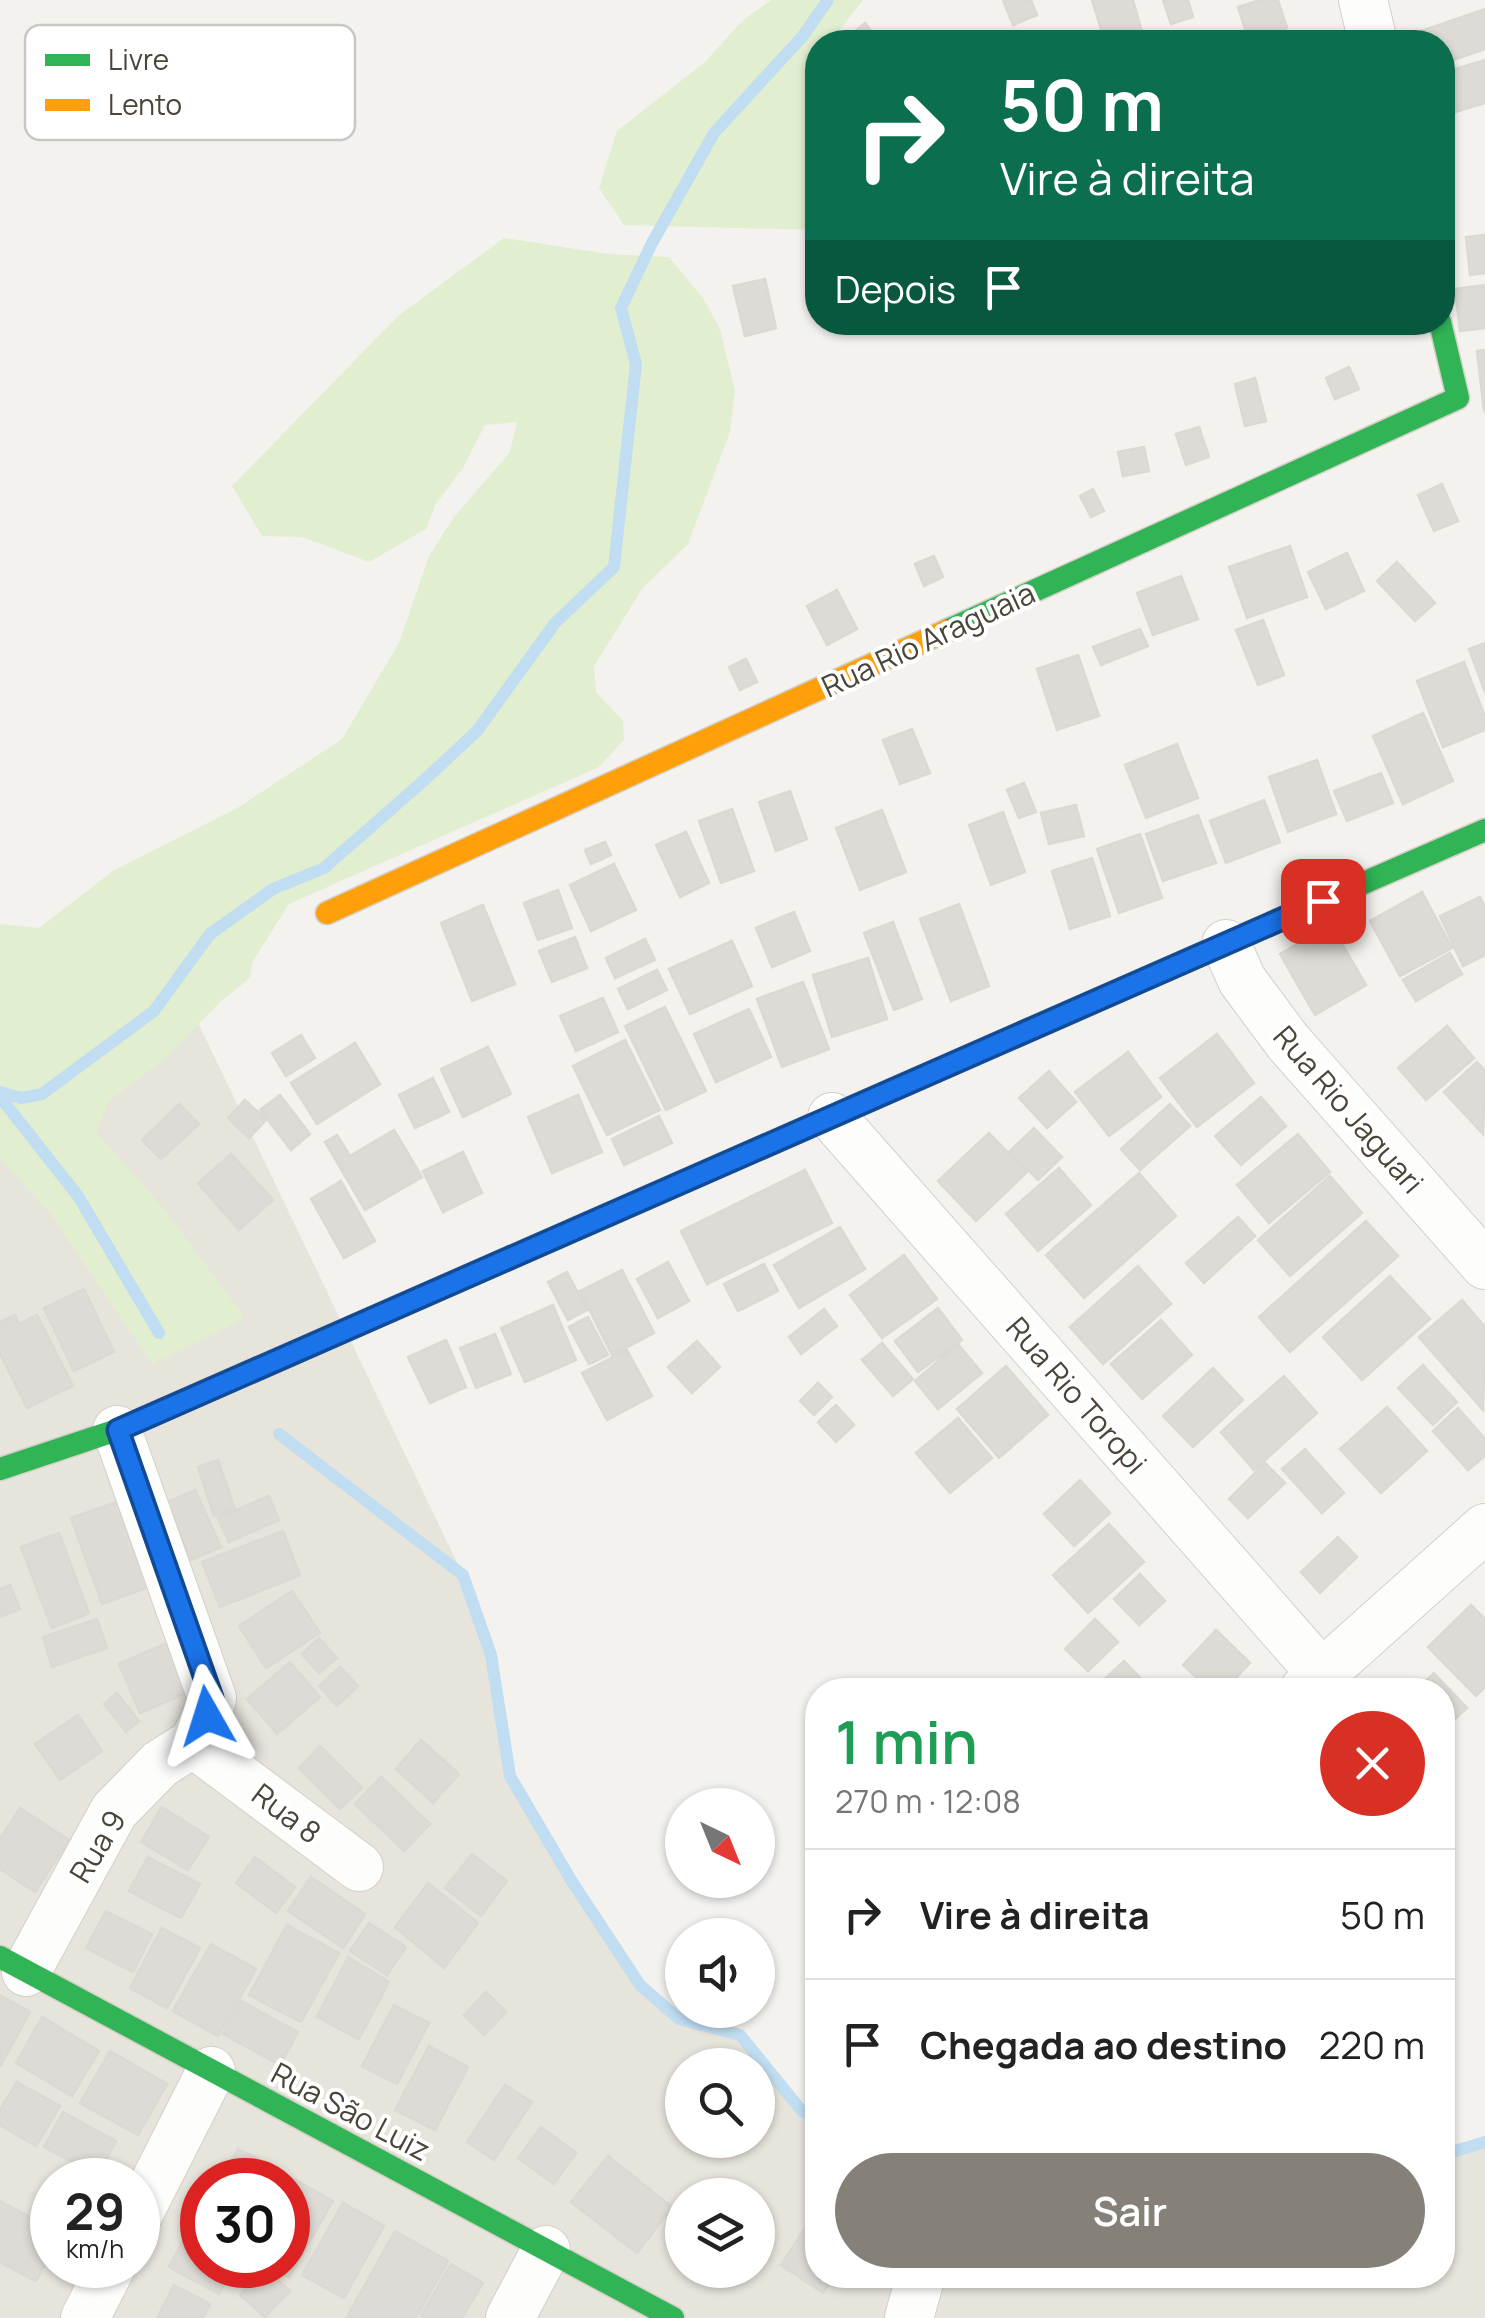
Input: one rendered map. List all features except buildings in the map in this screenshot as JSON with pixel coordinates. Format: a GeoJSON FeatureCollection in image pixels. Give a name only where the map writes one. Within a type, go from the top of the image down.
{"type":"FeatureCollection","features":[{"type":"Feature","properties":{"kind":"street"},"geometry":{"type":"LineString","coordinates":[[1363,0],[1370,30]]}},
{"type":"Feature","properties":{"kind":"street","name":"Rua Rio Araguaia"},"geometry":{"type":"LineString","coordinates":[[328,913],[1458,398],[1443,335]]}},
{"type":"Feature","properties":{"kind":"street"},"geometry":{"type":"LineString","coordinates":[[0,1468],[118,1430],[1485,830]]}},
{"type":"Feature","properties":{"kind":"street","name":"Rua Rio Jaguari"},"geometry":{"type":"LineString","coordinates":[[1226,944],[1242,980],[1288,1042],[1485,1265]]}},
{"type":"Feature","properties":{"kind":"street","name":"Rua Rio Toropi"},"geometry":{"type":"LineString","coordinates":[[832,1117],[1310,1678]]}},
{"type":"Feature","properties":{"kind":"street"},"geometry":{"type":"LineString","coordinates":[[118,1430],[212,1698],[193,1744]]}},
{"type":"Feature","properties":{"kind":"street"},"geometry":{"type":"LineString","coordinates":[[1317,1678],[1485,1528]]}},
{"type":"Feature","properties":{"kind":"street","name":"Rua 8"},"geometry":{"type":"LineString","coordinates":[[193,1744],[359,1867]]}},
{"type":"Feature","properties":{"kind":"street","name":"Rua 9"},"geometry":{"type":"LineString","coordinates":[[13,1964],[114,1811],[160,1764],[193,1744]]}},
{"type":"Feature","properties":{"kind":"street","name":"Rua São Luiz"},"geometry":{"type":"LineString","coordinates":[[13,1964],[673,2318]]}},
{"type":"Feature","properties":{"kind":"street"},"geometry":{"type":"LineString","coordinates":[[160,2172],[211,2071]]}},
{"type":"Feature","properties":{"kind":"street"},"geometry":{"type":"LineString","coordinates":[[510,2318],[546,2250]]}},
{"type":"Feature","properties":{"kind":"street"},"geometry":{"type":"LineString","coordinates":[[85,2318],[100,2288]]}},
{"type":"Feature","properties":{"kind":"street"},"geometry":{"type":"LineString","coordinates":[[909,2318],[917,2288]]}},
{"type":"Feature","properties":{"kind":"shaded area"},"geometry":{"type":"Polygon","coordinates":[[[178,981],[463,1575],[491,1655],[510,1776],[571,1880],[640,1985],[665,2007],[665,2028],[713,2028],[740,2035],[751,2048],[665,2048],[665,2158],[775,2158],[775,2078],[805,2112],[805,2288],[1455,2288],[1455,2151],[1485,2142],[1485,2318],[0,2318],[0,1027],[178,981]]]}},
{"type":"Feature","properties":{"kind":"green space"},"geometry":{"type":"Polygon","coordinates":[[[771,0],[863,0],[839,30],[805,30],[805,230],[624,225],[599,188],[617,131],[705,62],[742,21],[771,0]]]}},
{"type":"Feature","properties":{"kind":"green space"},"geometry":{"type":"Polygon","coordinates":[[[504,238],[608,254],[669,257],[703,298],[720,329],[735,390],[730,432],[688,544],[642,589],[594,666],[596,692],[623,721],[624,740],[599,767],[289,904],[253,961],[250,978],[221,1001],[165,1059],[109,1101],[96,1132],[166,1211],[245,1318],[152,1364],[50,1213],[0,1159],[0,924],[39,928],[113,871],[239,807],[342,739],[399,643],[429,556],[454,517],[510,452],[517,422],[485,425],[463,468],[435,505],[426,529],[369,562],[302,537],[262,536],[232,486],[398,316],[504,238]]]}},
{"type":"Feature","properties":{"kind":"waterway"},"geometry":{"type":"LineString","coordinates":[[807,30],[828,0]]}},
{"type":"Feature","properties":{"kind":"waterway"},"geometry":{"type":"LineString","coordinates":[[0,1092],[21,1098],[42,1094],[154,1011],[210,934],[273,889],[324,868],[477,731],[555,623],[614,567],[636,364],[621,308],[652,243],[714,133],[805,33]]}},
{"type":"Feature","properties":{"kind":"waterway"},"geometry":{"type":"LineString","coordinates":[[0,1097],[78,1196],[159,1333]]}},
{"type":"Feature","properties":{"kind":"waterway"},"geometry":{"type":"LineString","coordinates":[[279,1434],[463,1575],[491,1655],[510,1776],[571,1880],[640,1985],[679,2019],[740,2035],[805,2112]]}},
{"type":"Feature","properties":{"kind":"waterway"},"geometry":{"type":"LineString","coordinates":[[1455,2151],[1485,2142]]}},
{"type":"Feature","properties":{"kind":"traffic: fast"},"geometry":{"type":"LineString","coordinates":[[946,631],[1458,398],[1443,335]]}},
{"type":"Feature","properties":{"kind":"traffic: fast"},"geometry":{"type":"LineString","coordinates":[[1272,923],[1485,830]]}},
{"type":"Feature","properties":{"kind":"traffic: fast"},"geometry":{"type":"LineString","coordinates":[[0,1469],[117,1430],[894,1089]]}},
{"type":"Feature","properties":{"kind":"traffic: fast"},"geometry":{"type":"LineString","coordinates":[[0,1957],[673,2318]]}},
{"type":"Feature","properties":{"kind":"traffic: slow"},"geometry":{"type":"LineString","coordinates":[[327,913],[946,631]]}},
{"type":"Feature","properties":{"kind":"traffic: slow"},"geometry":{"type":"LineString","coordinates":[[894,1089],[1272,923]]}},
{"type":"Feature","properties":{"kind":"route"},"geometry":{"type":"LineString","coordinates":[[207,1716],[212,1698],[118,1430],[1323,901]]}}]}
